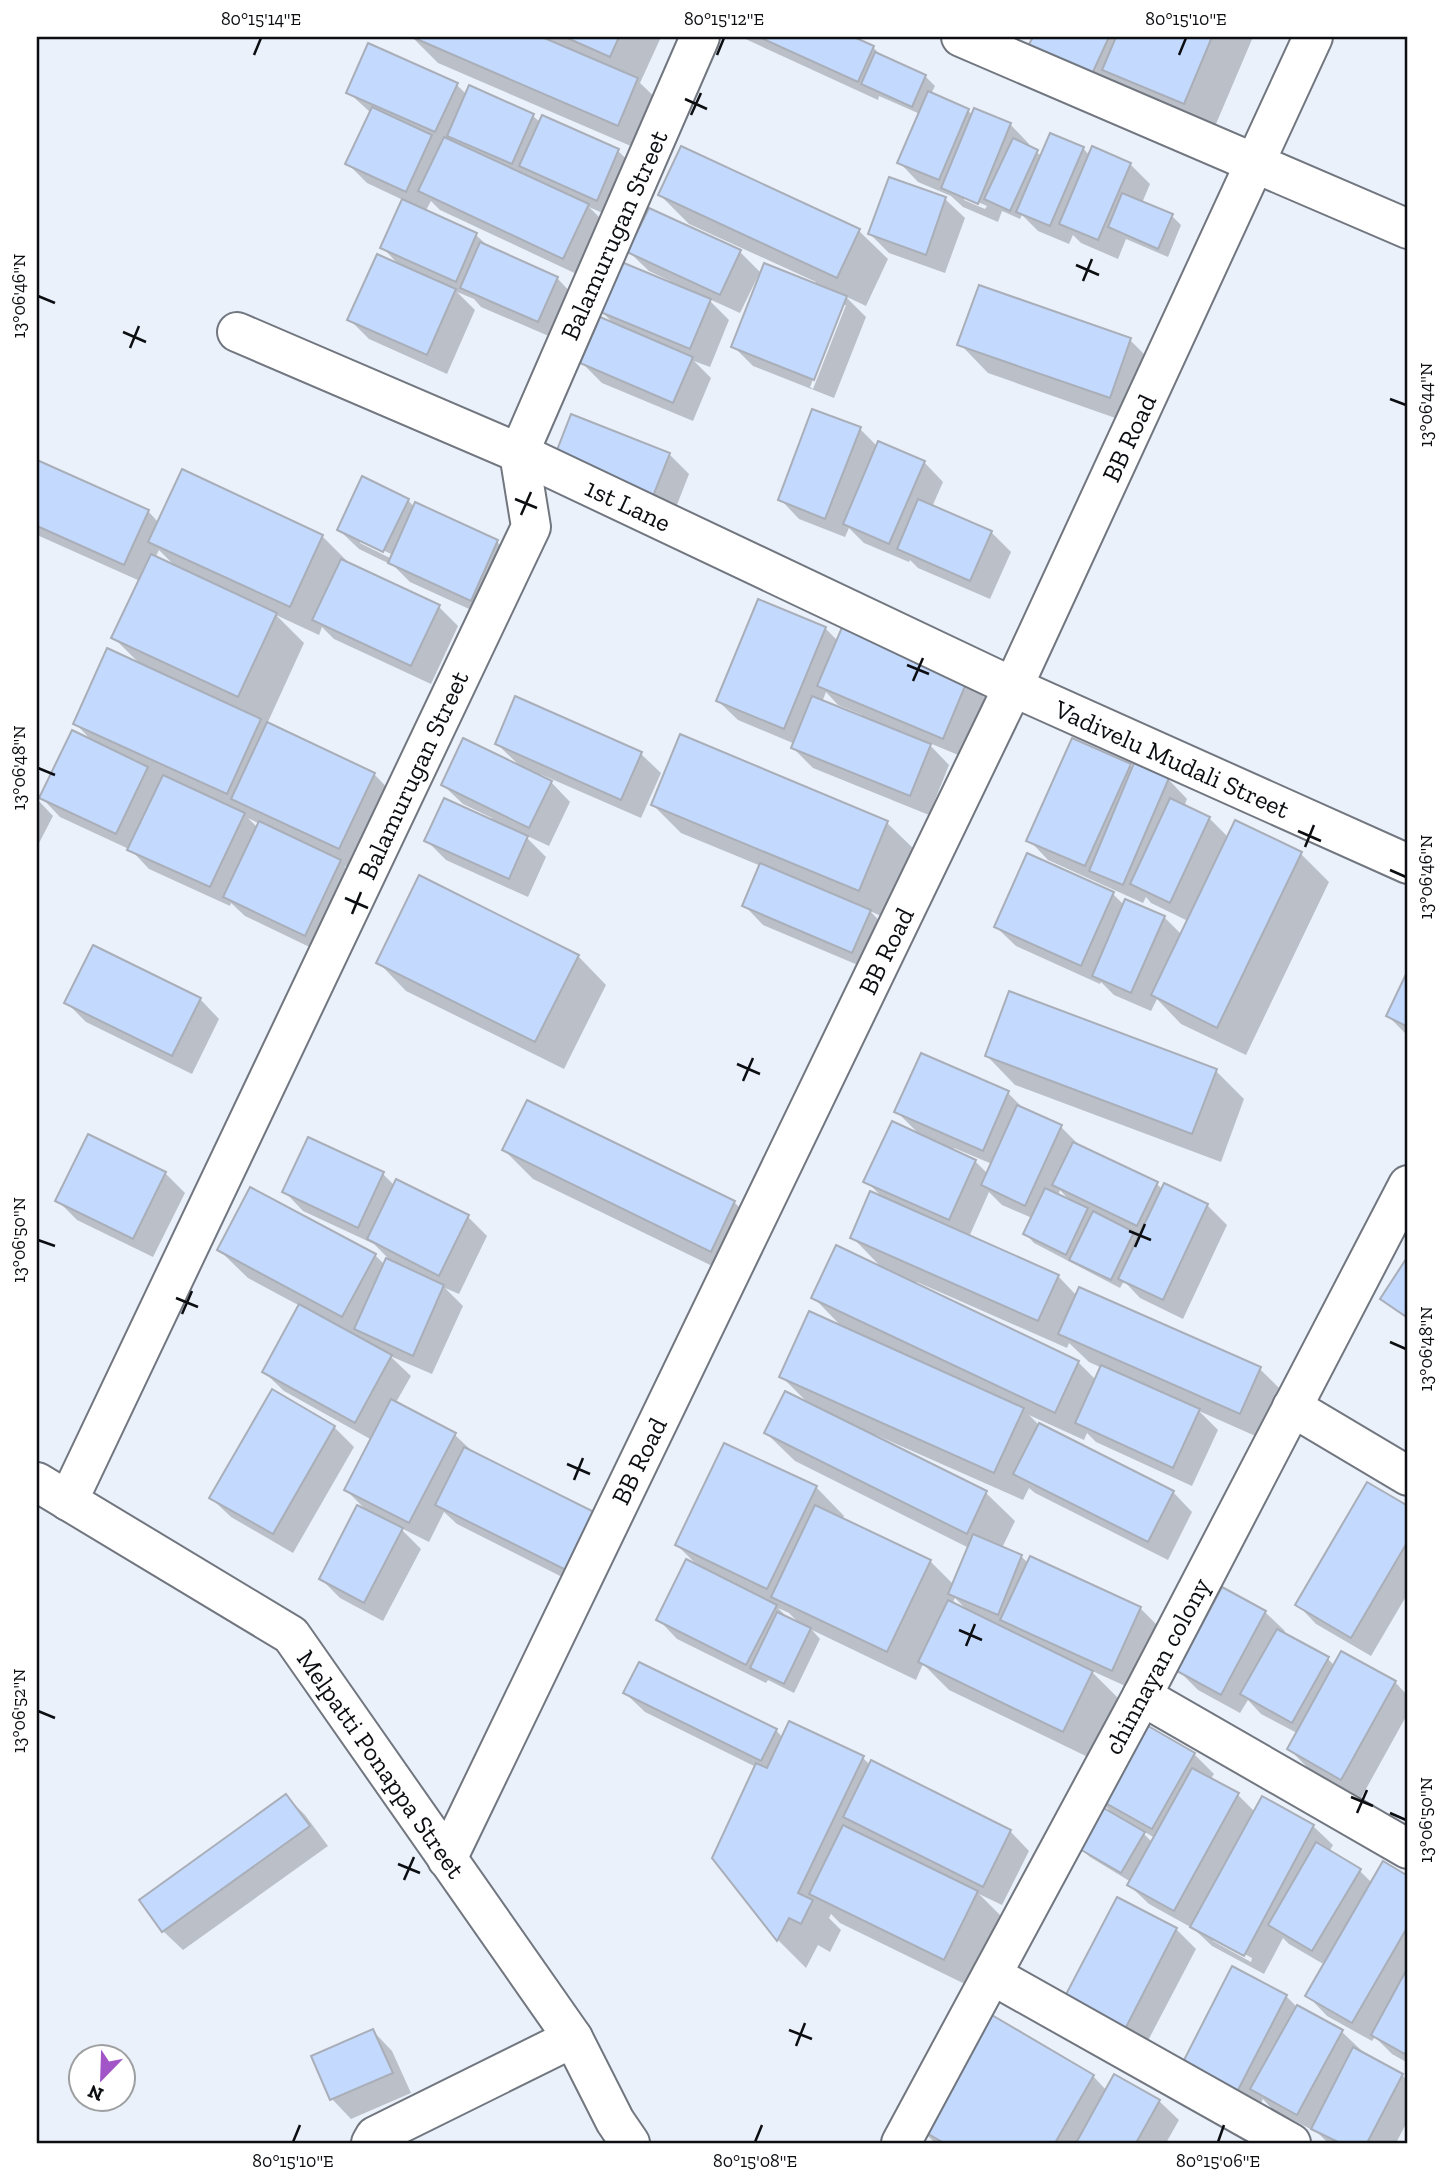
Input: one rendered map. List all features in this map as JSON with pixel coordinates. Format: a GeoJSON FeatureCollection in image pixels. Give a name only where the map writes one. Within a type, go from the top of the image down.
{"type":"FeatureCollection","features":[{"type":"Feature","properties":{"kind":"street","name":"Balamurugan Street"},"geometry":{"type":"LineString","coordinates":[[52,1491],[531,527],[519,453],[700,37]]}},
{"type":"Feature","properties":{"kind":"street"},"geometry":{"type":"LineString","coordinates":[[961,37],[1408,229]]}},
{"type":"Feature","properties":{"kind":"street","name":"BB Road"},"geometry":{"type":"LineString","coordinates":[[447,1859],[1013,687],[1313,37]]}},
{"type":"Feature","properties":{"kind":"street","name":"1st Lane"},"geometry":{"type":"LineString","coordinates":[[237,332],[519,453],[1013,687]]}},
{"type":"Feature","properties":{"kind":"street","name":"Vadivelu Mudali Street"},"geometry":{"type":"LineString","coordinates":[[1013,687],[1408,864]]}},
{"type":"Feature","properties":{"kind":"street","name":"chinnayan colony"},"geometry":{"type":"LineString","coordinates":[[901,2143],[1142,1696],[1408,1185]]}},
{"type":"Feature","properties":{"kind":"street"},"geometry":{"type":"LineString","coordinates":[[1292,1408],[1408,1476]]}},
{"type":"Feature","properties":{"kind":"street","name":"Melpatti Ponappa Street"},"geometry":{"type":"LineString","coordinates":[[52,1491],[291,1635],[573,2038],[618,2136]]}},
{"type":"Feature","properties":{"kind":"street"},"geometry":{"type":"LineString","coordinates":[[1142,1696],[1408,1849]]}},
{"type":"Feature","properties":{"kind":"street"},"geometry":{"type":"LineString","coordinates":[[992,1975],[1291,2143]]}},
{"type":"Feature","properties":{"kind":"street"},"geometry":{"type":"LineString","coordinates":[[371,2143],[375,2136],[573,2038]]}},
{"type":"Feature","properties":{"kind":"building"},"geometry":{"type":"Polygon","coordinates":[[[412,37],[542,37],[638,78],[618,126],[412,37]]]}},
{"type":"Feature","properties":{"kind":"building"},"geometry":{"type":"Polygon","coordinates":[[[565,37],[619,37],[610,57],[565,37]]]}},
{"type":"Feature","properties":{"kind":"building"},"geometry":{"type":"Polygon","coordinates":[[[759,37],[854,37],[874,46],[858,82],[759,37]]]}},
{"type":"Feature","properties":{"kind":"building"},"geometry":{"type":"Polygon","coordinates":[[[1033,37],[1109,37],[1092,74],[1028,46],[1033,37]]]}},
{"type":"Feature","properties":{"kind":"building"},"geometry":{"type":"Polygon","coordinates":[[[1116,37],[1212,37],[1184,104],[1102,70],[1116,37]]]}},
{"type":"Feature","properties":{"kind":"building"},"geometry":{"type":"Polygon","coordinates":[[[368,43],[458,83],[435,132],[346,93],[368,43]]]}},
{"type":"Feature","properties":{"kind":"building"},"geometry":{"type":"Polygon","coordinates":[[[875,52],[926,75],[912,107],[861,84],[875,52]]]}},
{"type":"Feature","properties":{"kind":"building"},"geometry":{"type":"Polygon","coordinates":[[[469,85],[534,114],[512,164],[447,136],[469,85]]]}},
{"type":"Feature","properties":{"kind":"building"},"geometry":{"type":"Polygon","coordinates":[[[928,91],[969,109],[939,180],[897,163],[928,91]]]}},
{"type":"Feature","properties":{"kind":"building"},"geometry":{"type":"Polygon","coordinates":[[[372,107],[432,135],[406,192],[345,164],[372,107]]]}},
{"type":"Feature","properties":{"kind":"building"},"geometry":{"type":"Polygon","coordinates":[[[974,108],[1011,123],[978,204],[941,188],[974,108]]]}},
{"type":"Feature","properties":{"kind":"building"},"geometry":{"type":"Polygon","coordinates":[[[542,115],[619,149],[597,201],[519,166],[542,115]]]}},
{"type":"Feature","properties":{"kind":"building"},"geometry":{"type":"Polygon","coordinates":[[[1050,133],[1084,147],[1050,226],[1016,212],[1050,133]]]}},
{"type":"Feature","properties":{"kind":"building"},"geometry":{"type":"Polygon","coordinates":[[[444,137],[589,204],[563,259],[418,191],[444,137]]]}},
{"type":"Feature","properties":{"kind":"building"},"geometry":{"type":"Polygon","coordinates":[[[1013,138],[1038,150],[1010,211],[984,199],[1013,138]]]}},
{"type":"Feature","properties":{"kind":"building"},"geometry":{"type":"Polygon","coordinates":[[[681,146],[860,229],[837,278],[658,195],[681,146]]]}},
{"type":"Feature","properties":{"kind":"building"},"geometry":{"type":"Polygon","coordinates":[[[1092,146],[1131,163],[1098,240],[1059,224],[1092,146]]]}},
{"type":"Feature","properties":{"kind":"building"},"geometry":{"type":"Polygon","coordinates":[[[889,177],[946,197],[926,255],[868,234],[889,177]]]}},
{"type":"Feature","properties":{"kind":"building"},"geometry":{"type":"Polygon","coordinates":[[[1122,193],[1173,214],[1158,249],[1108,227],[1122,193]]]}},
{"type":"Feature","properties":{"kind":"building"},"geometry":{"type":"Polygon","coordinates":[[[402,199],[477,233],[456,282],[380,248],[402,199]]]}},
{"type":"Feature","properties":{"kind":"building"},"geometry":{"type":"Polygon","coordinates":[[[649,208],[741,250],[720,295],[627,252],[649,208]]]}},
{"type":"Feature","properties":{"kind":"building"},"geometry":{"type":"Polygon","coordinates":[[[480,242],[558,277],[538,322],[460,288],[480,242]]]}},
{"type":"Feature","properties":{"kind":"building"},"geometry":{"type":"Polygon","coordinates":[[[377,254],[456,289],[427,355],[347,320],[377,254]]]}},
{"type":"Feature","properties":{"kind":"building"},"geometry":{"type":"Polygon","coordinates":[[[619,261],[711,299],[690,349],[598,311],[619,261]]]}},
{"type":"Feature","properties":{"kind":"building"},"geometry":{"type":"Polygon","coordinates":[[[764,263],[847,296],[814,380],[731,347],[764,263]]]}},
{"type":"Feature","properties":{"kind":"building"},"geometry":{"type":"Polygon","coordinates":[[[979,285],[1131,338],[1110,398],[957,345],[979,285]]]}},
{"type":"Feature","properties":{"kind":"building"},"geometry":{"type":"Polygon","coordinates":[[[600,317],[693,357],[673,403],[580,363],[600,317]]]}},
{"type":"Feature","properties":{"kind":"building"},"geometry":{"type":"Polygon","coordinates":[[[812,409],[861,427],[825,519],[778,500],[812,409]]]}},
{"type":"Feature","properties":{"kind":"building"},"geometry":{"type":"Polygon","coordinates":[[[571,414],[670,453],[653,496],[554,458],[571,414]]]}},
{"type":"Feature","properties":{"kind":"building"},"geometry":{"type":"Polygon","coordinates":[[[878,441],[925,461],[889,544],[843,524],[878,441]]]}},
{"type":"Feature","properties":{"kind":"building"},"geometry":{"type":"Polygon","coordinates":[[[37,460],[149,510],[124,565],[37,526],[37,460]]]}},
{"type":"Feature","properties":{"kind":"building"},"geometry":{"type":"Polygon","coordinates":[[[182,469],[323,535],[290,607],[148,542],[182,469]]]}},
{"type":"Feature","properties":{"kind":"building"},"geometry":{"type":"Polygon","coordinates":[[[362,476],[409,499],[383,552],[337,530],[362,476]]]}},
{"type":"Feature","properties":{"kind":"building"},"geometry":{"type":"Polygon","coordinates":[[[918,499],[992,531],[970,581],[897,549],[918,499]]]}},
{"type":"Feature","properties":{"kind":"building"},"geometry":{"type":"Polygon","coordinates":[[[415,502],[498,540],[471,601],[388,563],[415,502]]]}},
{"type":"Feature","properties":{"kind":"building"},"geometry":{"type":"Polygon","coordinates":[[[151,554],[277,613],[238,697],[111,638],[151,554]]]}},
{"type":"Feature","properties":{"kind":"building"},"geometry":{"type":"Polygon","coordinates":[[[341,559],[440,605],[411,666],[312,620],[341,559]]]}},
{"type":"Feature","properties":{"kind":"building"},"geometry":{"type":"Polygon","coordinates":[[[758,599],[826,627],[784,729],[716,701],[758,599]]]}},
{"type":"Feature","properties":{"kind":"building"},"geometry":{"type":"Polygon","coordinates":[[[843,625],[968,679],[943,739],[817,686],[843,625]]]}},
{"type":"Feature","properties":{"kind":"building"},"geometry":{"type":"Polygon","coordinates":[[[107,648],[261,719],[227,794],[73,724],[107,648]]]}},
{"type":"Feature","properties":{"kind":"building"},"geometry":{"type":"Polygon","coordinates":[[[515,696],[642,752],[621,800],[495,744],[515,696]]]}},
{"type":"Feature","properties":{"kind":"building"},"geometry":{"type":"Polygon","coordinates":[[[812,696],[931,744],[910,796],[791,748],[812,696]]]}},
{"type":"Feature","properties":{"kind":"building"},"geometry":{"type":"Polygon","coordinates":[[[267,722],[375,773],[339,849],[231,799],[267,722]]]}},
{"type":"Feature","properties":{"kind":"building"},"geometry":{"type":"Polygon","coordinates":[[[72,730],[148,767],[116,834],[39,798],[72,730]]]}},
{"type":"Feature","properties":{"kind":"building"},"geometry":{"type":"Polygon","coordinates":[[[680,734],[888,821],[859,891],[651,805],[680,734]]]}},
{"type":"Feature","properties":{"kind":"building"},"geometry":{"type":"Polygon","coordinates":[[[463,738],[552,781],[529,828],[441,785],[463,738]]]}},
{"type":"Feature","properties":{"kind":"building"},"geometry":{"type":"Polygon","coordinates":[[[1072,738],[1131,764],[1085,866],[1026,841],[1072,738]]]}},
{"type":"Feature","properties":{"kind":"building"},"geometry":{"type":"Polygon","coordinates":[[[1134,763],[1169,778],[1123,885],[1089,871],[1134,763]]]}},
{"type":"Feature","properties":{"kind":"building"},"geometry":{"type":"Polygon","coordinates":[[[163,775],[245,813],[210,887],[127,850],[163,775]]]}},
{"type":"Feature","properties":{"kind":"building"},"geometry":{"type":"Polygon","coordinates":[[[444,798],[528,836],[509,879],[424,841],[444,798]]]}},
{"type":"Feature","properties":{"kind":"building"},"geometry":{"type":"Polygon","coordinates":[[[1170,798],[1210,817],[1170,903],[1130,884],[1170,798]]]}},
{"type":"Feature","properties":{"kind":"building"},"geometry":{"type":"Polygon","coordinates":[[[1235,820],[1302,852],[1217,1028],[1151,995],[1235,820]]]}},
{"type":"Feature","properties":{"kind":"building"},"geometry":{"type":"Polygon","coordinates":[[[259,821],[341,860],[305,936],[223,897],[259,821]]]}},
{"type":"Feature","properties":{"kind":"building"},"geometry":{"type":"Polygon","coordinates":[[[1027,853],[1114,892],[1081,966],[994,927],[1027,853]]]}},
{"type":"Feature","properties":{"kind":"building"},"geometry":{"type":"Polygon","coordinates":[[[760,863],[871,910],[852,953],[742,906],[760,863]]]}},
{"type":"Feature","properties":{"kind":"building"},"geometry":{"type":"Polygon","coordinates":[[[419,875],[579,955],[535,1042],[376,963],[419,875]]]}},
{"type":"Feature","properties":{"kind":"building"},"geometry":{"type":"Polygon","coordinates":[[[1125,899],[1165,916],[1131,993],[1092,976],[1125,899]]]}},
{"type":"Feature","properties":{"kind":"building"},"geometry":{"type":"Polygon","coordinates":[[[93,945],[201,998],[172,1056],[64,1003],[93,945]]]}},
{"type":"Feature","properties":{"kind":"building"},"geometry":{"type":"Polygon","coordinates":[[[1408,970],[1408,1027],[1386,1016],[1408,970]]]}},
{"type":"Feature","properties":{"kind":"building"},"geometry":{"type":"Polygon","coordinates":[[[1009,991],[1217,1069],[1192,1134],[985,1056],[1009,991]]]}},
{"type":"Feature","properties":{"kind":"building"},"geometry":{"type":"Polygon","coordinates":[[[921,1053],[1009,1091],[983,1151],[894,1112],[921,1053]]]}},
{"type":"Feature","properties":{"kind":"building"},"geometry":{"type":"Polygon","coordinates":[[[527,1100],[735,1201],[711,1252],[502,1150],[527,1100]]]}},
{"type":"Feature","properties":{"kind":"building"},"geometry":{"type":"Polygon","coordinates":[[[1017,1105],[1062,1125],[1025,1206],[981,1185],[1017,1105]]]}},
{"type":"Feature","properties":{"kind":"building"},"geometry":{"type":"Polygon","coordinates":[[[892,1121],[976,1160],[949,1220],[863,1182],[892,1121]]]}},
{"type":"Feature","properties":{"kind":"building"},"geometry":{"type":"Polygon","coordinates":[[[88,1134],[166,1172],[133,1239],[55,1201],[88,1134]]]}},
{"type":"Feature","properties":{"kind":"building"},"geometry":{"type":"Polygon","coordinates":[[[308,1137],[384,1172],[358,1228],[282,1192],[308,1137]]]}},
{"type":"Feature","properties":{"kind":"building"},"geometry":{"type":"Polygon","coordinates":[[[1073,1142],[1158,1182],[1137,1226],[1052,1185],[1073,1142]]]}},
{"type":"Feature","properties":{"kind":"building"},"geometry":{"type":"Polygon","coordinates":[[[396,1179],[469,1215],[439,1276],[367,1239],[396,1179]]]}},
{"type":"Feature","properties":{"kind":"building"},"geometry":{"type":"Polygon","coordinates":[[[1164,1183],[1208,1204],[1163,1300],[1118,1279],[1164,1183]]]}},
{"type":"Feature","properties":{"kind":"building"},"geometry":{"type":"Polygon","coordinates":[[[250,1187],[376,1254],[342,1317],[217,1250],[250,1187]]]}},
{"type":"Feature","properties":{"kind":"building"},"geometry":{"type":"Polygon","coordinates":[[[1045,1188],[1088,1208],[1066,1255],[1023,1234],[1045,1188]]]}},
{"type":"Feature","properties":{"kind":"building"},"geometry":{"type":"Polygon","coordinates":[[[870,1191],[1059,1275],[1038,1321],[850,1238],[870,1191]]]}},
{"type":"Feature","properties":{"kind":"building"},"geometry":{"type":"Polygon","coordinates":[[[1093,1211],[1134,1232],[1111,1280],[1069,1260],[1093,1211]]]}},
{"type":"Feature","properties":{"kind":"building"},"geometry":{"type":"Polygon","coordinates":[[[836,1245],[1079,1361],[1055,1413],[811,1298],[836,1245]]]}},
{"type":"Feature","properties":{"kind":"building"},"geometry":{"type":"Polygon","coordinates":[[[386,1258],[444,1285],[413,1356],[354,1329],[386,1258]]]}},
{"type":"Feature","properties":{"kind":"building"},"geometry":{"type":"Polygon","coordinates":[[[1406,1259],[1408,1260],[1408,1318],[1380,1299],[1406,1259]]]}},
{"type":"Feature","properties":{"kind":"building"},"geometry":{"type":"Polygon","coordinates":[[[1079,1287],[1261,1367],[1240,1414],[1058,1334],[1079,1287]]]}},
{"type":"Feature","properties":{"kind":"building"},"geometry":{"type":"Polygon","coordinates":[[[299,1304],[392,1355],[355,1423],[262,1372],[299,1304]]]}},
{"type":"Feature","properties":{"kind":"building"},"geometry":{"type":"Polygon","coordinates":[[[809,1311],[1024,1408],[994,1473],[779,1377],[809,1311]]]}},
{"type":"Feature","properties":{"kind":"building"},"geometry":{"type":"Polygon","coordinates":[[[1101,1365],[1200,1409],[1173,1468],[1075,1423],[1101,1365]]]}},
{"type":"Feature","properties":{"kind":"building"},"geometry":{"type":"Polygon","coordinates":[[[272,1389],[335,1426],[273,1534],[209,1498],[272,1389]]]}},
{"type":"Feature","properties":{"kind":"building"},"geometry":{"type":"Polygon","coordinates":[[[785,1391],[987,1491],[967,1534],[764,1433],[785,1391]]]}},
{"type":"Feature","properties":{"kind":"building"},"geometry":{"type":"Polygon","coordinates":[[[391,1399],[456,1433],[409,1523],[344,1490],[391,1399]]]}},
{"type":"Feature","properties":{"kind":"building"},"geometry":{"type":"Polygon","coordinates":[[[1039,1423],[1174,1491],[1148,1542],[1013,1474],[1039,1423]]]}},
{"type":"Feature","properties":{"kind":"building"},"geometry":{"type":"Polygon","coordinates":[[[724,1443],[817,1486],[767,1589],[675,1545],[724,1443]]]}},
{"type":"Feature","properties":{"kind":"building"},"geometry":{"type":"Polygon","coordinates":[[[464,1447],[598,1514],[568,1571],[435,1505],[464,1447]]]}},
{"type":"Feature","properties":{"kind":"building"},"geometry":{"type":"Polygon","coordinates":[[[1367,1482],[1408,1506],[1408,1541],[1351,1638],[1295,1605],[1367,1482]]]}},
{"type":"Feature","properties":{"kind":"building"},"geometry":{"type":"Polygon","coordinates":[[[357,1505],[403,1528],[364,1603],[319,1579],[357,1505]]]}},
{"type":"Feature","properties":{"kind":"building"},"geometry":{"type":"Polygon","coordinates":[[[815,1505],[931,1560],[887,1652],[771,1597],[815,1505]]]}},
{"type":"Feature","properties":{"kind":"building"},"geometry":{"type":"Polygon","coordinates":[[[973,1534],[1022,1555],[998,1615],[948,1594],[973,1534]]]}},
{"type":"Feature","properties":{"kind":"building"},"geometry":{"type":"Polygon","coordinates":[[[1030,1556],[1141,1607],[1112,1671],[1000,1620],[1030,1556]]]}},
{"type":"Feature","properties":{"kind":"building"},"geometry":{"type":"Polygon","coordinates":[[[686,1559],[777,1605],[746,1665],[656,1620],[686,1559]]]}},
{"type":"Feature","properties":{"kind":"building"},"geometry":{"type":"Polygon","coordinates":[[[1222,1587],[1266,1611],[1221,1695],[1177,1671],[1222,1587]]]}},
{"type":"Feature","properties":{"kind":"building"},"geometry":{"type":"Polygon","coordinates":[[[948,1600],[1093,1671],[1063,1732],[918,1662],[948,1600]]]}},
{"type":"Feature","properties":{"kind":"building"},"geometry":{"type":"Polygon","coordinates":[[[777,1612],[811,1628],[784,1684],[750,1668],[777,1612]]]}},
{"type":"Feature","properties":{"kind":"building"},"geometry":{"type":"Polygon","coordinates":[[[1277,1629],[1329,1657],[1292,1723],[1240,1694],[1277,1629]]]}},
{"type":"Feature","properties":{"kind":"building"},"geometry":{"type":"Polygon","coordinates":[[[1341,1651],[1396,1681],[1341,1780],[1287,1749],[1341,1651]]]}},
{"type":"Feature","properties":{"kind":"building"},"geometry":{"type":"Polygon","coordinates":[[[639,1662],[777,1729],[761,1761],[623,1693],[639,1662]]]}},
{"type":"Feature","properties":{"kind":"building"},"geometry":{"type":"Polygon","coordinates":[[[1136,1719],[1195,1753],[1152,1829],[1093,1796],[1136,1719]]]}},
{"type":"Feature","properties":{"kind":"building"},"geometry":{"type":"Polygon","coordinates":[[[789,1721],[864,1756],[798,1893],[813,1900],[801,1924],[789,1918],[777,1941],[712,1858],[756,1763],[767,1768],[789,1721]]]}},
{"type":"Feature","properties":{"kind":"building"},"geometry":{"type":"Polygon","coordinates":[[[871,1760],[1011,1830],[983,1887],[843,1817],[871,1760]]]}},
{"type":"Feature","properties":{"kind":"building"},"geometry":{"type":"Polygon","coordinates":[[[1192,1768],[1239,1793],[1174,1911],[1127,1885],[1192,1768]]]}},
{"type":"Feature","properties":{"kind":"building"},"geometry":{"type":"Polygon","coordinates":[[[286,1794],[310,1826],[162,1932],[139,1900],[286,1794]]]}},
{"type":"Feature","properties":{"kind":"building"},"geometry":{"type":"Polygon","coordinates":[[[1262,1796],[1314,1825],[1244,1956],[1190,1927],[1262,1796]]]}},
{"type":"Feature","properties":{"kind":"building"},"geometry":{"type":"Polygon","coordinates":[[[1102,1807],[1145,1832],[1121,1873],[1078,1848],[1102,1807]]]}},
{"type":"Feature","properties":{"kind":"building"},"geometry":{"type":"Polygon","coordinates":[[[843,1825],[978,1891],[944,1960],[809,1894],[843,1825]]]}},
{"type":"Feature","properties":{"kind":"building"},"geometry":{"type":"Polygon","coordinates":[[[1316,1842],[1361,1869],[1312,1951],[1268,1925],[1316,1842]]]}},
{"type":"Feature","properties":{"kind":"building"},"geometry":{"type":"Polygon","coordinates":[[[1383,1861],[1408,1876],[1408,1926],[1352,2023],[1305,1996],[1383,1861]]]}},
{"type":"Feature","properties":{"kind":"building"},"geometry":{"type":"Polygon","coordinates":[[[1117,1897],[1177,1928],[1123,2033],[1062,2002],[1117,1897]]]}},
{"type":"Feature","properties":{"kind":"building"},"geometry":{"type":"Polygon","coordinates":[[[1232,1966],[1287,1995],[1237,2092],[1182,2064],[1232,1966]]]}},
{"type":"Feature","properties":{"kind":"building"},"geometry":{"type":"Polygon","coordinates":[[[1408,1967],[1408,2048],[1405,2054],[1371,2035],[1408,1967]]]}},
{"type":"Feature","properties":{"kind":"building"},"geometry":{"type":"Polygon","coordinates":[[[1297,2005],[1343,2030],[1297,2115],[1250,2089],[1297,2005]]]}},
{"type":"Feature","properties":{"kind":"building"},"geometry":{"type":"Polygon","coordinates":[[[985,2011],[1094,2075],[1055,2143],[944,2143],[918,2128],[985,2011]]]}},
{"type":"Feature","properties":{"kind":"building"},"geometry":{"type":"Polygon","coordinates":[[[373,2029],[393,2073],[330,2100],[311,2056],[373,2029]]]}},
{"type":"Feature","properties":{"kind":"building"},"geometry":{"type":"Polygon","coordinates":[[[1353,2047],[1403,2074],[1367,2143],[1340,2143],[1311,2129],[1353,2047]]]}},
{"type":"Feature","properties":{"kind":"building"},"geometry":{"type":"Polygon","coordinates":[[[1114,2074],[1160,2100],[1136,2143],[1076,2143],[1114,2074]]]}}]}
